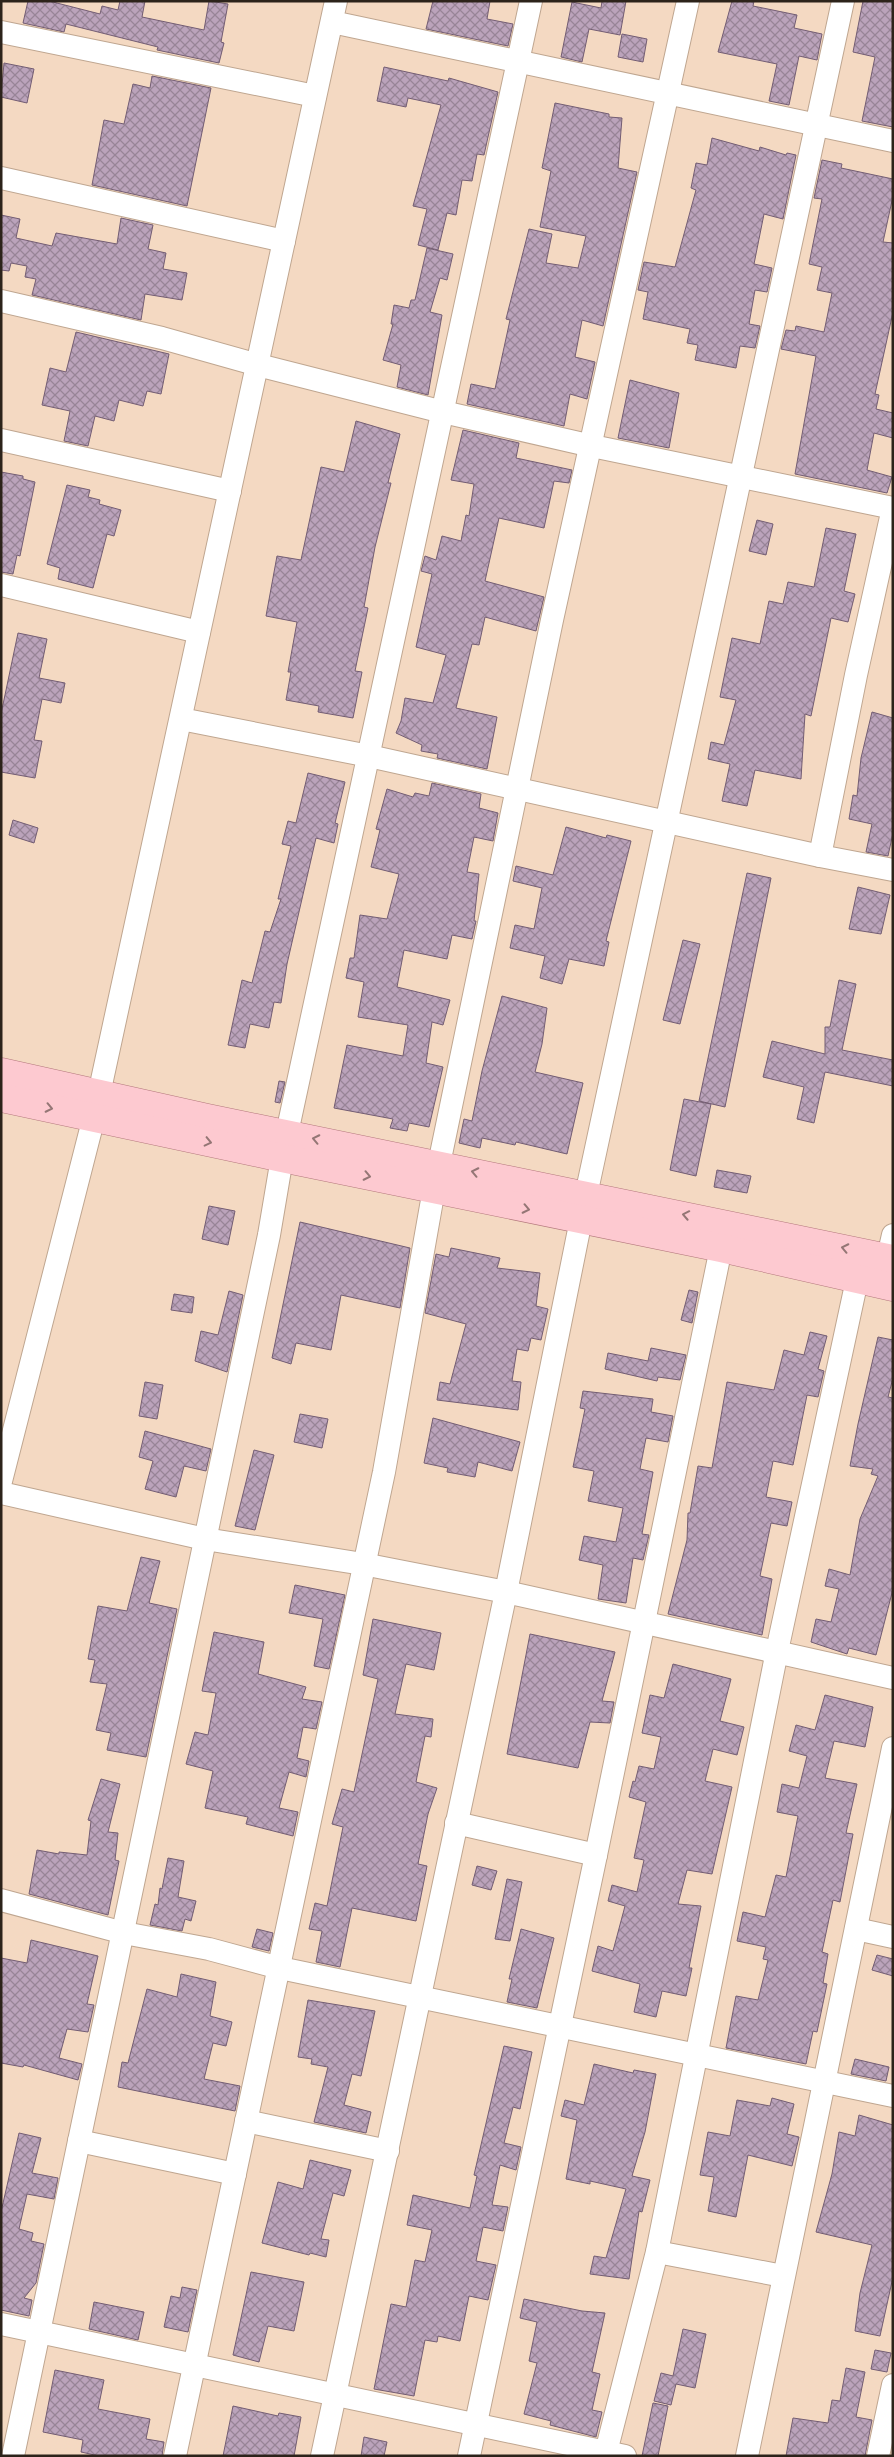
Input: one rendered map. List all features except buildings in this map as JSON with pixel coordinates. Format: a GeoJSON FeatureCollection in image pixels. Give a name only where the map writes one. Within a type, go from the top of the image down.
{"type":"FeatureCollection","features":[{"type":"Feature","properties":{"kind":"main road"},"geometry":{"type":"LineString","coordinates":[[1,1072],[96,1105],[583,1208],[891,1250]]}},
{"type":"Feature","properties":{"kind":"main road"},"geometry":{"type":"LineString","coordinates":[[1,1098],[96,1105]]}},
{"type":"Feature","properties":{"kind":"main road"},"geometry":{"type":"LineString","coordinates":[[583,1208],[720,1248],[893,1287]]}},
{"type":"Feature","properties":{"kind":"street"},"geometry":{"type":"LineString","coordinates":[[13,2456],[269,1235],[285,1146],[531,1]]}},
{"type":"Feature","properties":{"kind":"street"},"geometry":{"type":"LineString","coordinates":[[175,2456],[384,1472],[437,1177],[517,789],[688,1]]}},
{"type":"Feature","properties":{"kind":"street"},"geometry":{"type":"LineString","coordinates":[[322,2456],[506,1592],[583,1208],[667,822],[739,476],[818,125],[843,1]]}},
{"type":"Feature","properties":{"kind":"street"},"geometry":{"type":"LineString","coordinates":[[1,1481],[96,1105],[334,11],[518,63],[668,93],[893,142]]}},
{"type":"Feature","properties":{"kind":"street"},"geometry":{"type":"LineString","coordinates":[[1,32],[315,96]]}},
{"type":"Feature","properties":{"kind":"street"},"geometry":{"type":"LineString","coordinates":[[1,178],[284,241]]}},
{"type":"Feature","properties":{"kind":"street"},"geometry":{"type":"LineString","coordinates":[[1,301],[162,338],[258,365],[444,412],[592,446],[893,508],[856,675],[820,856]]}},
{"type":"Feature","properties":{"kind":"street"},"geometry":{"type":"LineString","coordinates":[[1,440],[230,491]]}},
{"type":"Feature","properties":{"kind":"street"},"geometry":{"type":"LineString","coordinates":[[1,586],[199,632]]}},
{"type":"Feature","properties":{"kind":"street"},"geometry":{"type":"LineString","coordinates":[[181,719],[369,756],[820,856],[893,870]]}},
{"type":"Feature","properties":{"kind":"street"},"geometry":{"type":"LineString","coordinates":[[469,2456],[596,1855],[720,1248]]}},
{"type":"Feature","properties":{"kind":"street"},"geometry":{"type":"LineString","coordinates":[[1,2324],[612,2454],[657,2252],[695,2054],[777,1651],[857,1280]]}},
{"type":"Feature","properties":{"kind":"street"},"geometry":{"type":"LineString","coordinates":[[1,1493],[204,1539],[363,1564],[506,1592],[642,1624],[777,1651],[893,1678]]}},
{"type":"Feature","properties":{"kind":"street"},"geometry":{"type":"LineString","coordinates":[[747,2456],[856,1929],[884,1837],[893,1748]]}},
{"type":"Feature","properties":{"kind":"street"},"geometry":{"type":"LineString","coordinates":[[456,1823],[596,1855]]}},
{"type":"Feature","properties":{"kind":"street"},"geometry":{"type":"LineString","coordinates":[[1,1900],[124,1933],[209,1949],[280,1968],[893,2096]]}},
{"type":"Feature","properties":{"kind":"street"},"geometry":{"type":"LineString","coordinates":[[856,1929],[893,1937]]}},
{"type":"Feature","properties":{"kind":"street"},"geometry":{"type":"LineString","coordinates":[[246,2120],[388,2151]]}},
{"type":"Feature","properties":{"kind":"street"},"geometry":{"type":"LineString","coordinates":[[79,2141],[235,2174]]}},
{"type":"Feature","properties":{"kind":"street"},"geometry":{"type":"LineString","coordinates":[[657,2252],[783,2276]]}},
{"type":"Feature","properties":{"kind":"street"},"geometry":{"type":"LineString","coordinates":[[878,2456],[893,2385]]}}]}
